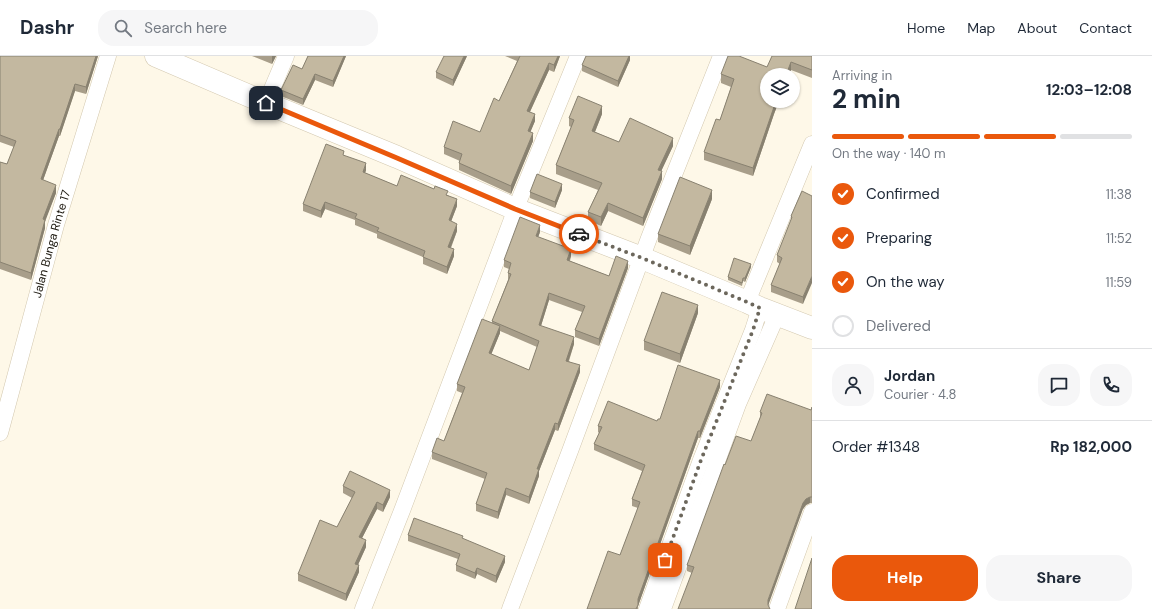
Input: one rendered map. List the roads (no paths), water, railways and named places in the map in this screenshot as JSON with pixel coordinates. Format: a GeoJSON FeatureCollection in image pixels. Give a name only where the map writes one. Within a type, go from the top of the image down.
{"type":"FeatureCollection","features":[{"type":"Feature","properties":{"kind":"street","name":"Jalan Bunga Rinte 17"},"geometry":{"type":"LineString","coordinates":[[0,433],[56,225],[108,56]]}},
{"type":"Feature","properties":{"kind":"street"},"geometry":{"type":"LineString","coordinates":[[156,56],[515,209],[642,258],[812,328]]}},
{"type":"Feature","properties":{"kind":"street"},"geometry":{"type":"LineString","coordinates":[[266,103],[286,56]]}},
{"type":"Feature","properties":{"kind":"street"},"geometry":{"type":"LineString","coordinates":[[362,609],[406,500],[515,209],[578,56]]}},
{"type":"Feature","properties":{"kind":"street"},"geometry":{"type":"LineString","coordinates":[[510,609],[642,258],[721,56]]}},
{"type":"Feature","properties":{"kind":"street"},"geometry":{"type":"LineString","coordinates":[[647,609],[666,578],[738,404],[762,308],[812,144]]}},
{"type":"Feature","properties":{"kind":"street"},"geometry":{"type":"LineString","coordinates":[[777,609],[807,543],[812,512]]}},
{"type":"Feature","properties":{"kind":"street"},"geometry":{"type":"LineString","coordinates":[[663,609],[666,578]]}}]}
